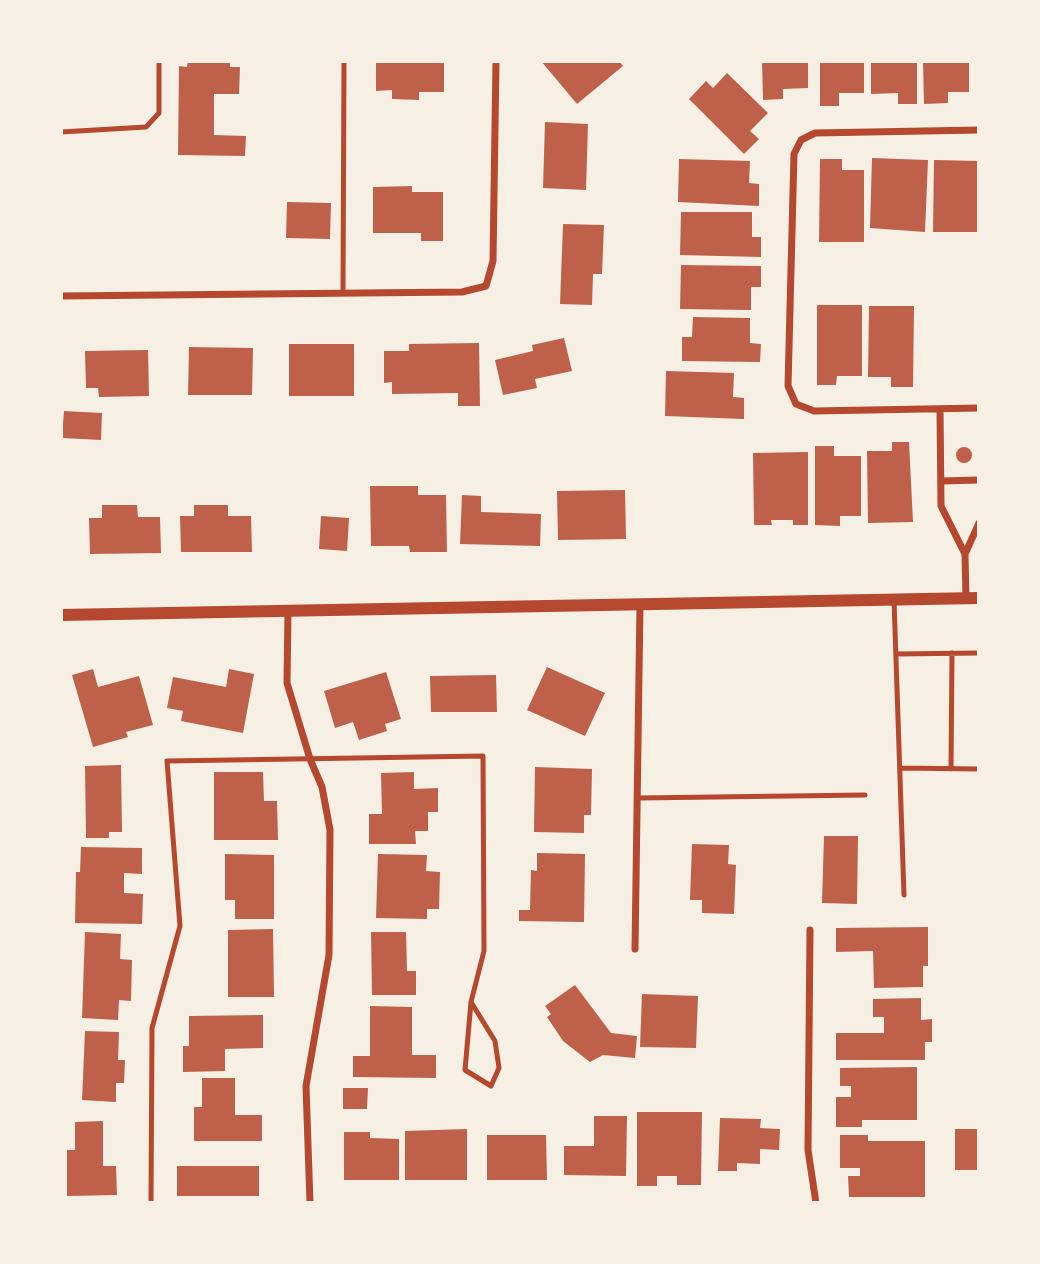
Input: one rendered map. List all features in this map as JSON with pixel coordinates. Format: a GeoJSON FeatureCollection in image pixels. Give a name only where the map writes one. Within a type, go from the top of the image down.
{"type":"FeatureCollection","features":[{"type":"Feature","properties":{"kind":"street"},"geometry":{"type":"LineString","coordinates":[[61,296],[462,292],[486,286],[493,261],[496,61]]}},
{"type":"Feature","properties":{"kind":"street"},"geometry":{"type":"LineString","coordinates":[[979,130],[815,133],[801,140],[794,155],[788,386],[796,404],[814,411],[979,408]]}},
{"type":"Feature","properties":{"kind":"street"},"geometry":{"type":"LineString","coordinates":[[61,615],[972,598],[965,554],[942,506],[940,409]]}},
{"type":"Feature","properties":{"kind":"street"},"geometry":{"type":"LineString","coordinates":[[941,481],[979,480]]}},
{"type":"Feature","properties":{"kind":"street"},"geometry":{"type":"LineString","coordinates":[[965,554],[979,523]]}},
{"type":"Feature","properties":{"kind":"street"},"geometry":{"type":"LineString","coordinates":[[635,949],[640,604]]}},
{"type":"Feature","properties":{"kind":"street"},"geometry":{"type":"LineString","coordinates":[[288,610],[287,683],[310,759],[322,787],[330,830],[329,955],[306,1086],[310,1203]]}},
{"type":"Feature","properties":{"kind":"street"},"geometry":{"type":"LineString","coordinates":[[810,930],[808,1150],[816,1203]]}},
{"type":"Feature","properties":{"kind":"lane"},"geometry":{"type":"LineString","coordinates":[[61,132],[146,127],[159,113],[159,61]]}},
{"type":"Feature","properties":{"kind":"lane"},"geometry":{"type":"LineString","coordinates":[[343,293],[344,61]]}},
{"type":"Feature","properties":{"kind":"lane"},"geometry":{"type":"LineString","coordinates":[[894,600],[904,895]]}},
{"type":"Feature","properties":{"kind":"lane"},"geometry":{"type":"LineString","coordinates":[[951,769],[953,653]]}},
{"type":"Feature","properties":{"kind":"lane"},"geometry":{"type":"LineString","coordinates":[[896,654],[979,653]]}},
{"type":"Feature","properties":{"kind":"lane"},"geometry":{"type":"LineString","coordinates":[[151,1203],[152,1028],[180,926],[167,761],[483,756],[484,951],[471,1002],[465,1070],[491,1086],[499,1068],[495,1041],[471,1002]]}},
{"type":"Feature","properties":{"kind":"lane"},"geometry":{"type":"LineString","coordinates":[[900,768],[979,769]]}},
{"type":"Feature","properties":{"kind":"lane"},"geometry":{"type":"LineString","coordinates":[[638,798],[865,795]]}},
{"type":"Feature","properties":{"kind":"building"},"geometry":{"type":"Polygon","coordinates":[[[188,61],[230,61],[230,67],[240,67],[239,94],[214,94],[214,135],[246,136],[245,156],[178,155],[179,66],[187,67],[188,61]]]}},
{"type":"Feature","properties":{"kind":"building"},"geometry":{"type":"Polygon","coordinates":[[[376,61],[444,61],[444,92],[419,92],[419,100],[392,99],[392,90],[376,91],[376,61]]]}},
{"type":"Feature","properties":{"kind":"building"},"geometry":{"type":"Polygon","coordinates":[[[541,61],[619,61],[623,66],[577,104],[541,61]]]}},
{"type":"Feature","properties":{"kind":"building"},"geometry":{"type":"Polygon","coordinates":[[[762,61],[808,61],[808,88],[783,89],[783,99],[763,100],[762,61]]]}},
{"type":"Feature","properties":{"kind":"building"},"geometry":{"type":"Polygon","coordinates":[[[820,61],[864,61],[864,93],[839,93],[839,106],[820,106],[820,61]]]}},
{"type":"Feature","properties":{"kind":"building"},"geometry":{"type":"Polygon","coordinates":[[[871,61],[917,61],[917,104],[898,104],[898,93],[871,94],[871,61]]]}},
{"type":"Feature","properties":{"kind":"building"},"geometry":{"type":"Polygon","coordinates":[[[923,61],[969,61],[969,92],[948,92],[948,103],[924,104],[923,61]]]}},
{"type":"Feature","properties":{"kind":"building"},"geometry":{"type":"Polygon","coordinates":[[[727,73],[768,113],[750,131],[759,139],[744,154],[689,99],[706,81],[713,88],[727,73]]]}},
{"type":"Feature","properties":{"kind":"building"},"geometry":{"type":"Polygon","coordinates":[[[545,122],[588,124],[586,190],[543,188],[545,122]]]}},
{"type":"Feature","properties":{"kind":"building"},"geometry":{"type":"Polygon","coordinates":[[[872,158],[928,160],[925,232],[870,228],[872,158]]]}},
{"type":"Feature","properties":{"kind":"building"},"geometry":{"type":"Polygon","coordinates":[[[679,159],[750,161],[749,183],[759,184],[759,206],[678,202],[679,159]]]}},
{"type":"Feature","properties":{"kind":"building"},"geometry":{"type":"Polygon","coordinates":[[[820,159],[842,159],[842,170],[864,170],[864,242],[819,242],[820,159]]]}},
{"type":"Feature","properties":{"kind":"building"},"geometry":{"type":"Polygon","coordinates":[[[934,160],[979,161],[979,232],[933,232],[934,160]]]}},
{"type":"Feature","properties":{"kind":"building"},"geometry":{"type":"Polygon","coordinates":[[[412,186],[412,192],[443,192],[443,241],[421,241],[421,233],[373,233],[373,187],[412,186]]]}},
{"type":"Feature","properties":{"kind":"building"},"geometry":{"type":"Polygon","coordinates":[[[287,202],[331,203],[330,239],[286,238],[287,202]]]}},
{"type":"Feature","properties":{"kind":"building"},"geometry":{"type":"Polygon","coordinates":[[[681,212],[752,212],[752,237],[761,237],[761,257],[680,255],[681,212]]]}},
{"type":"Feature","properties":{"kind":"building"},"geometry":{"type":"Polygon","coordinates":[[[563,224],[604,225],[602,274],[593,274],[592,305],[560,304],[563,224]]]}},
{"type":"Feature","properties":{"kind":"building"},"geometry":{"type":"Polygon","coordinates":[[[681,265],[761,266],[761,287],[751,287],[751,310],[680,309],[681,265]]]}},
{"type":"Feature","properties":{"kind":"building"},"geometry":{"type":"Polygon","coordinates":[[[817,305],[862,305],[862,376],[837,376],[836,385],[817,385],[817,305]]]}},
{"type":"Feature","properties":{"kind":"building"},"geometry":{"type":"Polygon","coordinates":[[[869,306],[914,306],[913,387],[891,387],[891,377],[868,377],[869,306]]]}},
{"type":"Feature","properties":{"kind":"building"},"geometry":{"type":"Polygon","coordinates":[[[693,317],[750,318],[750,343],[761,344],[760,362],[682,361],[682,337],[692,337],[693,317]]]}},
{"type":"Feature","properties":{"kind":"building"},"geometry":{"type":"Polygon","coordinates":[[[564,338],[572,371],[535,379],[537,388],[503,395],[495,360],[533,351],[532,345],[564,338]]]}},
{"type":"Feature","properties":{"kind":"building"},"geometry":{"type":"Polygon","coordinates":[[[479,343],[480,406],[458,406],[458,393],[392,394],[392,382],[384,383],[384,351],[409,351],[409,344],[479,343]]]}},
{"type":"Feature","properties":{"kind":"building"},"geometry":{"type":"Polygon","coordinates":[[[289,344],[354,344],[354,396],[289,396],[289,344]]]}},
{"type":"Feature","properties":{"kind":"building"},"geometry":{"type":"Polygon","coordinates":[[[189,347],[253,348],[252,395],[188,395],[189,347]]]}},
{"type":"Feature","properties":{"kind":"building"},"geometry":{"type":"Polygon","coordinates":[[[148,350],[149,396],[99,397],[98,388],[86,388],[85,351],[148,350]]]}},
{"type":"Feature","properties":{"kind":"building"},"geometry":{"type":"Polygon","coordinates":[[[666,371],[734,373],[733,397],[744,398],[744,419],[665,416],[666,371]]]}},
{"type":"Feature","properties":{"kind":"building"},"geometry":{"type":"Polygon","coordinates":[[[64,411],[102,413],[101,440],[62,438],[64,411]]]}},
{"type":"Feature","properties":{"kind":"building"},"geometry":{"type":"Polygon","coordinates":[[[892,442],[909,442],[913,522],[868,523],[867,451],[892,451],[892,442]]]}},
{"type":"Feature","properties":{"kind":"building"},"geometry":{"type":"Polygon","coordinates":[[[815,446],[834,446],[834,456],[861,456],[861,516],[840,516],[840,526],[815,525],[815,446]]]}},
{"type":"Feature","properties":{"kind":"building"},"geometry":{"type":"Polygon","coordinates":[[[961,447],[967,447],[972,455],[970,461],[961,463],[956,458],[956,452],[961,447]]]}},
{"type":"Feature","properties":{"kind":"building"},"geometry":{"type":"Polygon","coordinates":[[[808,452],[808,525],[793,525],[793,520],[771,520],[772,525],[754,525],[753,453],[808,452]]]}},
{"type":"Feature","properties":{"kind":"building"},"geometry":{"type":"Polygon","coordinates":[[[370,486],[418,486],[418,495],[446,495],[447,552],[410,552],[409,546],[371,546],[370,486]]]}},
{"type":"Feature","properties":{"kind":"building"},"geometry":{"type":"Polygon","coordinates":[[[625,490],[626,539],[558,540],[557,491],[625,490]]]}},
{"type":"Feature","properties":{"kind":"building"},"geometry":{"type":"Polygon","coordinates":[[[462,495],[481,496],[481,512],[541,514],[540,546],[460,544],[462,495]]]}},
{"type":"Feature","properties":{"kind":"building"},"geometry":{"type":"Polygon","coordinates":[[[102,505],[137,505],[138,517],[160,517],[161,553],[90,554],[89,518],[102,518],[102,505]]]}},
{"type":"Feature","properties":{"kind":"building"},"geometry":{"type":"Polygon","coordinates":[[[194,505],[228,505],[228,516],[251,516],[252,552],[181,552],[180,516],[194,516],[194,505]]]}},
{"type":"Feature","properties":{"kind":"building"},"geometry":{"type":"Polygon","coordinates":[[[321,516],[349,518],[347,551],[319,549],[321,516]]]}},
{"type":"Feature","properties":{"kind":"building"},"geometry":{"type":"Polygon","coordinates":[[[547,667],[605,693],[585,736],[527,710],[547,667]]]}},
{"type":"Feature","properties":{"kind":"building"},"geometry":{"type":"Polygon","coordinates":[[[93,669],[98,687],[139,676],[153,725],[126,732],[128,737],[93,747],[72,675],[93,669]]]}},
{"type":"Feature","properties":{"kind":"building"},"geometry":{"type":"Polygon","coordinates":[[[229,669],[254,674],[243,733],[181,721],[183,711],[167,708],[173,677],[226,687],[229,669]]]}},
{"type":"Feature","properties":{"kind":"building"},"geometry":{"type":"Polygon","coordinates":[[[386,672],[401,719],[385,724],[387,731],[359,740],[353,722],[335,728],[324,691],[386,672]]]}},
{"type":"Feature","properties":{"kind":"building"},"geometry":{"type":"Polygon","coordinates":[[[496,675],[497,712],[431,712],[430,676],[496,675]]]}},
{"type":"Feature","properties":{"kind":"building"},"geometry":{"type":"Polygon","coordinates":[[[121,765],[122,832],[109,832],[109,838],[86,838],[85,766],[121,765]]]}},
{"type":"Feature","properties":{"kind":"building"},"geometry":{"type":"Polygon","coordinates":[[[535,767],[592,769],[591,815],[584,815],[584,833],[534,832],[535,767]]]}},
{"type":"Feature","properties":{"kind":"building"},"geometry":{"type":"Polygon","coordinates":[[[214,772],[263,772],[264,801],[277,801],[278,840],[214,840],[214,772]]]}},
{"type":"Feature","properties":{"kind":"building"},"geometry":{"type":"Polygon","coordinates":[[[414,772],[414,789],[438,788],[438,812],[428,812],[428,831],[415,831],[416,844],[369,844],[369,814],[382,814],[381,773],[414,772]]]}},
{"type":"Feature","properties":{"kind":"building"},"geometry":{"type":"Polygon","coordinates":[[[824,836],[858,836],[857,904],[822,903],[824,836]]]}},
{"type":"Feature","properties":{"kind":"building"},"geometry":{"type":"Polygon","coordinates":[[[692,844],[729,845],[728,864],[736,865],[734,914],[702,913],[702,900],[690,900],[692,844]]]}},
{"type":"Feature","properties":{"kind":"building"},"geometry":{"type":"Polygon","coordinates":[[[81,847],[142,848],[142,874],[124,873],[124,893],[143,894],[142,924],[75,923],[76,872],[80,872],[81,847]]]}},
{"type":"Feature","properties":{"kind":"building"},"geometry":{"type":"Polygon","coordinates":[[[537,853],[585,854],[584,922],[519,921],[519,910],[530,910],[531,870],[537,871],[537,853]]]}},
{"type":"Feature","properties":{"kind":"building"},"geometry":{"type":"Polygon","coordinates":[[[225,854],[274,855],[274,919],[235,919],[235,900],[225,900],[225,854]]]}},
{"type":"Feature","properties":{"kind":"building"},"geometry":{"type":"Polygon","coordinates":[[[378,854],[427,855],[426,871],[440,872],[439,909],[427,909],[427,919],[376,918],[378,854]]]}},
{"type":"Feature","properties":{"kind":"building"},"geometry":{"type":"Polygon","coordinates":[[[928,927],[928,966],[923,966],[923,987],[874,988],[873,951],[836,952],[836,928],[928,927]]]}},
{"type":"Feature","properties":{"kind":"building"},"geometry":{"type":"Polygon","coordinates":[[[273,929],[274,997],[228,997],[228,930],[273,929]]]}},
{"type":"Feature","properties":{"kind":"building"},"geometry":{"type":"Polygon","coordinates":[[[85,932],[121,934],[120,959],[132,960],[131,1001],[119,1000],[118,1020],[82,1018],[85,932]]]}},
{"type":"Feature","properties":{"kind":"building"},"geometry":{"type":"Polygon","coordinates":[[[371,932],[406,932],[407,971],[416,971],[416,995],[372,995],[371,932]]]}},
{"type":"Feature","properties":{"kind":"building"},"geometry":{"type":"Polygon","coordinates":[[[575,985],[611,1033],[637,1036],[635,1058],[603,1055],[590,1062],[563,1041],[547,1017],[551,1014],[545,1006],[575,985]]]}},
{"type":"Feature","properties":{"kind":"building"},"geometry":{"type":"Polygon","coordinates":[[[642,994],[698,996],[696,1048],[640,1047],[642,994]]]}},
{"type":"Feature","properties":{"kind":"building"},"geometry":{"type":"Polygon","coordinates":[[[921,998],[921,1020],[932,1019],[932,1042],[925,1042],[925,1060],[836,1060],[836,1033],[884,1033],[884,1017],[873,1017],[873,999],[921,998]]]}},
{"type":"Feature","properties":{"kind":"building"},"geometry":{"type":"Polygon","coordinates":[[[370,1006],[412,1007],[412,1055],[436,1055],[436,1078],[353,1077],[353,1056],[370,1056],[370,1006]]]}},
{"type":"Feature","properties":{"kind":"building"},"geometry":{"type":"Polygon","coordinates":[[[263,1015],[263,1048],[225,1049],[225,1071],[183,1072],[183,1046],[189,1046],[189,1016],[263,1015]]]}},
{"type":"Feature","properties":{"kind":"building"},"geometry":{"type":"Polygon","coordinates":[[[85,1031],[119,1032],[118,1060],[125,1060],[124,1083],[116,1083],[116,1102],[82,1100],[85,1031]]]}},
{"type":"Feature","properties":{"kind":"building"},"geometry":{"type":"Polygon","coordinates":[[[917,1067],[917,1120],[862,1120],[862,1127],[836,1127],[836,1097],[851,1097],[851,1086],[840,1086],[840,1068],[917,1067]]]}},
{"type":"Feature","properties":{"kind":"building"},"geometry":{"type":"Polygon","coordinates":[[[202,1078],[235,1078],[235,1115],[262,1115],[262,1141],[194,1141],[194,1107],[202,1107],[202,1078]]]}},
{"type":"Feature","properties":{"kind":"building"},"geometry":{"type":"Polygon","coordinates":[[[343,1088],[368,1088],[367,1109],[343,1109],[343,1088]]]}},
{"type":"Feature","properties":{"kind":"building"},"geometry":{"type":"Polygon","coordinates":[[[637,1112],[702,1112],[701,1185],[677,1185],[677,1176],[657,1176],[657,1186],[637,1186],[637,1112]]]}},
{"type":"Feature","properties":{"kind":"building"},"geometry":{"type":"Polygon","coordinates":[[[594,1116],[627,1116],[626,1176],[564,1175],[564,1146],[594,1146],[594,1116]]]}},
{"type":"Feature","properties":{"kind":"building"},"geometry":{"type":"Polygon","coordinates":[[[720,1118],[761,1119],[760,1128],[780,1129],[779,1150],[760,1149],[760,1164],[737,1163],[737,1171],[718,1171],[720,1118]]]}},
{"type":"Feature","properties":{"kind":"building"},"geometry":{"type":"Polygon","coordinates":[[[103,1121],[103,1166],[116,1166],[117,1195],[67,1196],[67,1150],[75,1150],[75,1122],[103,1121]]]}},
{"type":"Feature","properties":{"kind":"building"},"geometry":{"type":"Polygon","coordinates":[[[467,1129],[467,1180],[405,1180],[405,1131],[467,1129]]]}},
{"type":"Feature","properties":{"kind":"building"},"geometry":{"type":"Polygon","coordinates":[[[955,1129],[979,1129],[979,1170],[955,1170],[955,1129]]]}},
{"type":"Feature","properties":{"kind":"building"},"geometry":{"type":"Polygon","coordinates":[[[344,1132],[370,1132],[370,1138],[399,1139],[399,1180],[344,1180],[344,1132]]]}},
{"type":"Feature","properties":{"kind":"building"},"geometry":{"type":"Polygon","coordinates":[[[487,1135],[546,1135],[547,1180],[487,1180],[487,1135]]]}},
{"type":"Feature","properties":{"kind":"building"},"geometry":{"type":"Polygon","coordinates":[[[840,1135],[868,1135],[868,1141],[925,1141],[925,1197],[849,1197],[848,1176],[860,1176],[860,1168],[840,1168],[840,1135]]]}},
{"type":"Feature","properties":{"kind":"building"},"geometry":{"type":"Polygon","coordinates":[[[177,1166],[259,1166],[259,1196],[177,1196],[177,1166]]]}}]}
